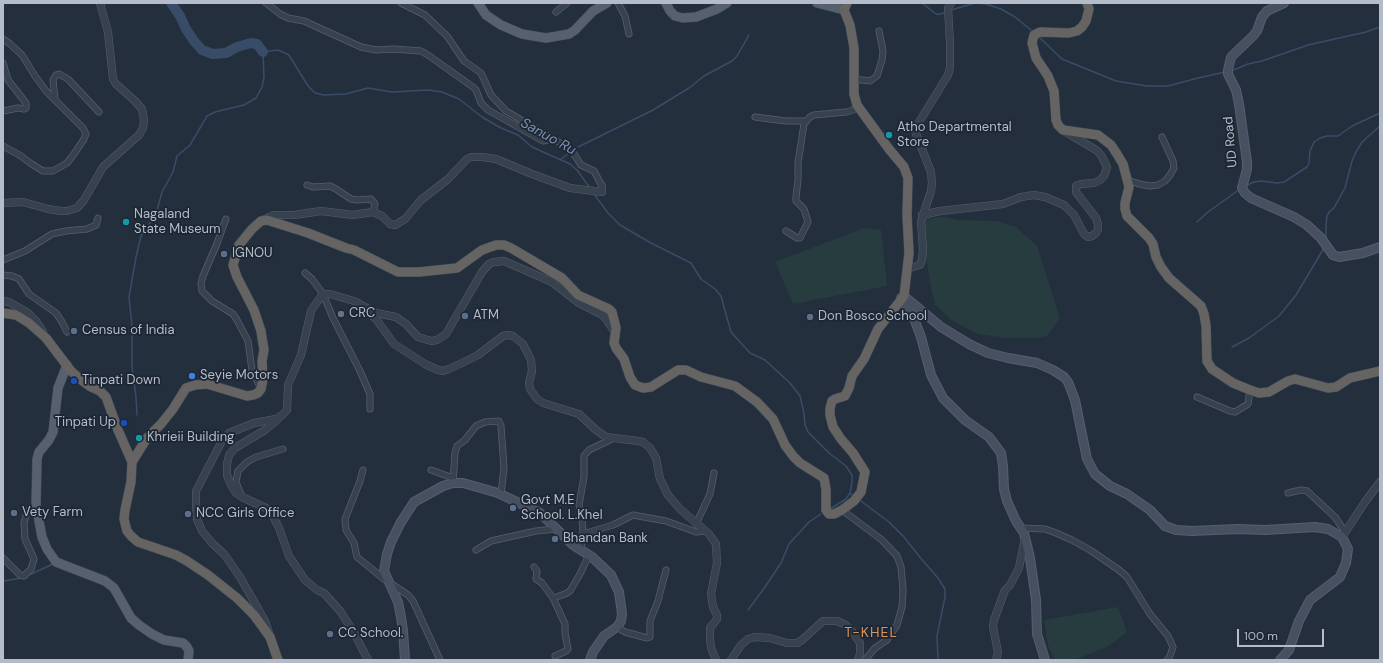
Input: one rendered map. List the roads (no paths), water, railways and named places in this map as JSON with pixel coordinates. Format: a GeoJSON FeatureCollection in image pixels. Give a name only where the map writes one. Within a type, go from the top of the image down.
{"type":"FeatureCollection","features":[{"type":"Feature","properties":{"kind":"highway"},"geometry":{"type":"LineString","coordinates":[[1088,3],[1089,10],[1086,20],[1082,27],[1077,31],[1069,33],[1040,32],[1034,35],[1032,43],[1036,58],[1048,76],[1054,91],[1056,120],[1058,126],[1063,130],[1098,135],[1112,145],[1128,180],[1129,187],[1125,203],[1125,209],[1128,216],[1144,231],[1153,244],[1156,257],[1169,278],[1201,306],[1206,326],[1207,361],[1212,369],[1223,377],[1259,393],[1268,392],[1288,381],[1295,379],[1328,388],[1336,387],[1350,378],[1380,371]]}},
{"type":"Feature","properties":{"kind":"highway"},"geometry":{"type":"LineString","coordinates":[[132,462],[147,438],[173,409],[186,388],[195,385],[207,384],[248,396],[258,393],[261,390],[264,350],[261,331],[254,310],[237,277],[234,265],[240,245],[252,229],[262,221],[268,220],[354,250],[398,272],[419,272],[457,268],[482,250],[496,245],[504,245],[511,248],[562,278],[578,294],[609,309],[612,312],[616,328],[614,343],[624,359],[630,377],[635,386],[643,388],[651,387],[678,370],[686,370],[701,377],[735,386],[757,402],[773,419],[785,445],[793,456],[800,463],[824,478],[826,489],[826,510],[830,514],[834,514],[842,510],[854,501],[861,492],[865,472],[853,453],[833,427],[830,408],[832,401],[845,396],[852,376],[864,359],[878,329],[902,297],[909,253],[907,215],[908,178],[904,167],[857,105],[854,94],[854,48],[850,25],[843,6]]}},
{"type":"Feature","properties":{"kind":"highway"},"geometry":{"type":"LineString","coordinates":[[3,313],[16,315],[30,323],[46,338],[80,379],[91,387],[100,390],[106,397],[132,462],[131,482],[124,519],[127,531],[138,542],[176,555],[208,575],[237,598],[254,616],[270,637],[276,650],[278,660]]}},
{"type":"Feature","properties":{"kind":"main road"},"geometry":{"type":"LineString","coordinates":[[478,3],[486,15],[501,25],[522,34],[546,38],[569,34],[575,30],[593,11],[607,3]]}},
{"type":"Feature","properties":{"kind":"main road"},"geometry":{"type":"LineString","coordinates":[[666,3],[670,11],[675,16],[683,18],[696,17],[709,13],[728,3]]}},
{"type":"Feature","properties":{"kind":"main road"},"geometry":{"type":"LineString","coordinates":[[816,3],[843,6]]}},
{"type":"Feature","properties":{"kind":"main road","name":"UD Road"},"geometry":{"type":"LineString","coordinates":[[1284,3],[1264,14],[1256,31],[1231,56],[1228,70],[1238,95],[1246,148],[1247,168],[1242,188],[1252,198],[1294,217],[1307,225],[1321,238],[1333,255],[1339,257],[1363,253],[1380,247]]}},
{"type":"Feature","properties":{"kind":"main road"},"geometry":{"type":"LineString","coordinates":[[902,297],[913,316],[921,337],[931,375],[943,398],[953,410],[965,420],[989,436],[1001,453],[1006,501],[1013,516],[1024,533],[1030,558],[1034,580],[1037,634],[1045,660]]}},
{"type":"Feature","properties":{"kind":"main road"},"geometry":{"type":"LineString","coordinates":[[902,297],[941,327],[969,344],[1008,358],[1037,363],[1064,377],[1068,382],[1075,400],[1087,458],[1096,474],[1110,486],[1127,494],[1144,505],[1165,526],[1176,530],[1192,531],[1238,529],[1265,530],[1315,527],[1328,529],[1343,534],[1348,549],[1346,563],[1340,577],[1310,600],[1299,621],[1289,650],[1280,660]]}},
{"type":"Feature","properties":{"kind":"main road"},"geometry":{"type":"LineString","coordinates":[[67,365],[58,388],[53,432],[49,440],[39,452],[37,459],[36,513],[42,537],[47,549],[56,562],[105,581],[114,588],[132,618],[139,625],[164,640],[183,644],[187,647],[189,651],[188,660]]}},
{"type":"Feature","properties":{"kind":"main road"},"geometry":{"type":"LineString","coordinates":[[404,660],[403,632],[398,602],[384,571],[387,554],[395,533],[414,502],[453,481],[501,494],[540,513],[556,529],[603,566],[611,575],[619,592],[622,614],[616,628],[604,636],[593,652],[590,660]]}},
{"type":"Feature","properties":{"kind":"street"},"geometry":{"type":"LineString","coordinates":[[3,203],[22,202],[61,211],[77,208],[84,200],[103,167],[139,135],[143,128],[144,120],[142,109],[116,84],[113,79],[108,32],[100,3]]}},
{"type":"Feature","properties":{"kind":"street"},"geometry":{"type":"LineString","coordinates":[[266,3],[280,14],[288,18],[304,21],[361,47],[376,50],[393,49],[421,52],[428,55],[473,87],[476,90],[481,103],[488,110],[543,141],[549,140],[549,136]]}},
{"type":"Feature","properties":{"kind":"street"},"geometry":{"type":"LineString","coordinates":[[262,221],[274,215],[294,215],[321,211],[353,215],[373,212],[378,214],[390,224],[400,223],[421,200],[448,180],[467,159],[482,156],[496,159],[570,188],[602,192],[602,186],[594,171],[579,163],[572,151],[558,141],[506,111],[491,95],[481,73],[464,61],[447,36],[425,15],[401,3]]}},
{"type":"Feature","properties":{"kind":"street"},"geometry":{"type":"LineString","coordinates":[[556,12],[567,3]]}},
{"type":"Feature","properties":{"kind":"street"},"geometry":{"type":"LineString","coordinates":[[618,3],[625,16],[629,34]]}},
{"type":"Feature","properties":{"kind":"street"},"geometry":{"type":"LineString","coordinates":[[907,269],[920,265],[922,260],[923,250],[921,221],[931,191],[932,183],[931,172],[915,131],[948,75],[950,68],[948,8],[951,3]]}},
{"type":"Feature","properties":{"kind":"street"},"geometry":{"type":"LineString","coordinates":[[854,79],[870,81],[877,76],[883,51],[880,31]]}},
{"type":"Feature","properties":{"kind":"street"},"geometry":{"type":"LineString","coordinates":[[3,39],[22,55],[46,91],[85,131],[86,134],[67,163],[53,171],[43,171],[3,146]]}},
{"type":"Feature","properties":{"kind":"street"},"geometry":{"type":"LineString","coordinates":[[3,63],[8,80],[26,103],[26,108],[24,109],[18,108],[3,111]]}},
{"type":"Feature","properties":{"kind":"street"},"geometry":{"type":"LineString","coordinates":[[55,99],[53,80],[56,75],[59,74],[68,79],[99,112]]}},
{"type":"Feature","properties":{"kind":"street"},"geometry":{"type":"LineString","coordinates":[[786,231],[797,238],[800,238],[808,222],[804,209],[796,201],[798,163],[803,129],[806,121],[810,117],[819,114],[835,114],[853,110],[857,105]]}},
{"type":"Feature","properties":{"kind":"street"},"geometry":{"type":"LineString","coordinates":[[755,117],[786,121],[806,121]]}},
{"type":"Feature","properties":{"kind":"street"},"geometry":{"type":"LineString","coordinates":[[922,216],[940,211],[1003,204],[1021,197],[1034,195],[1045,197],[1064,205],[1074,215],[1084,234],[1092,236],[1096,233],[1098,224],[1096,218],[1076,192],[1076,186],[1094,183],[1100,180],[1106,172],[1106,168],[1101,155],[1096,150],[1063,130]]}},
{"type":"Feature","properties":{"kind":"street"},"geometry":{"type":"LineString","coordinates":[[1128,180],[1150,186],[1158,185],[1165,181],[1170,175],[1174,168],[1173,160],[1162,137]]}},
{"type":"Feature","properties":{"kind":"street"},"geometry":{"type":"LineString","coordinates":[[307,185],[313,187],[330,186],[342,192],[351,199],[371,199],[375,204],[373,212]]}},
{"type":"Feature","properties":{"kind":"street"},"geometry":{"type":"LineString","coordinates":[[3,260],[25,251],[52,234],[87,229],[94,226],[98,218]]}},
{"type":"Feature","properties":{"kind":"street"},"geometry":{"type":"LineString","coordinates":[[226,219],[203,276],[201,284],[202,291],[212,301],[233,314],[237,320],[248,341],[252,370],[261,390]]}},
{"type":"Feature","properties":{"kind":"street"},"geometry":{"type":"LineString","coordinates":[[368,660],[353,631],[340,611],[324,593],[317,590],[305,580],[289,556],[270,512],[266,508],[236,493],[230,485],[227,475],[229,455],[235,448],[272,425],[286,410],[288,385],[301,355],[307,336],[311,311],[315,303],[323,294],[330,294],[360,304],[376,313],[396,316],[418,337],[431,341],[437,340],[446,334],[482,272],[494,262],[504,261],[552,282],[579,303],[602,315],[610,324],[615,335]]}},
{"type":"Feature","properties":{"kind":"street"},"geometry":{"type":"LineString","coordinates":[[305,272],[323,294],[333,318],[360,371],[370,394],[370,409]]}},
{"type":"Feature","properties":{"kind":"street"},"geometry":{"type":"LineString","coordinates":[[3,275],[12,276],[18,279],[30,294],[56,313],[67,332]]}},
{"type":"Feature","properties":{"kind":"street"},"geometry":{"type":"LineString","coordinates":[[3,301],[13,304],[28,313],[36,322],[46,338]]}},
{"type":"Feature","properties":{"kind":"street"},"geometry":{"type":"LineString","coordinates":[[360,304],[376,320],[394,344],[425,364],[438,370],[443,371],[478,355],[504,336],[513,336],[523,344],[531,360],[532,371],[529,383],[530,389],[537,398],[543,402],[579,414],[606,437],[643,442],[650,448],[656,458],[660,479],[668,495],[680,509],[713,539],[716,544],[717,551],[715,572],[711,594],[717,619],[710,628],[711,648],[716,660]]}},
{"type":"Feature","properties":{"kind":"street"},"geometry":{"type":"LineString","coordinates":[[1198,397],[1230,411],[1236,412],[1248,404],[1250,390]]}},
{"type":"Feature","properties":{"kind":"street"},"geometry":{"type":"LineString","coordinates":[[270,637],[265,621],[240,577],[224,554],[202,531],[197,519],[195,499],[199,484],[224,439],[230,433],[254,423],[276,419],[281,416]]}},
{"type":"Feature","properties":{"kind":"street"},"geometry":{"type":"LineString","coordinates":[[431,470],[453,481],[457,446],[465,440],[476,426],[485,422],[499,421],[501,426],[504,468],[501,494]]}},
{"type":"Feature","properties":{"kind":"street"},"geometry":{"type":"LineString","coordinates":[[581,550],[583,534],[582,517],[579,504],[584,477],[584,456],[589,450],[615,438]]}},
{"type":"Feature","properties":{"kind":"street"},"geometry":{"type":"LineString","coordinates":[[242,497],[236,482],[238,471],[247,462],[256,457],[282,449]]}},
{"type":"Feature","properties":{"kind":"street"},"geometry":{"type":"LineString","coordinates":[[363,470],[345,519],[346,530],[354,543],[357,557],[408,595],[413,601],[440,660]]}},
{"type":"Feature","properties":{"kind":"street"},"geometry":{"type":"LineString","coordinates":[[696,524],[710,494],[714,473]]}},
{"type":"Feature","properties":{"kind":"street"},"geometry":{"type":"LineString","coordinates":[[1343,534],[1380,482]]}},
{"type":"Feature","properties":{"kind":"street"},"geometry":{"type":"LineString","coordinates":[[1288,493],[1301,490],[1307,491],[1335,517],[1343,534]]}},
{"type":"Feature","properties":{"kind":"street"},"geometry":{"type":"LineString","coordinates":[[3,558],[20,575],[24,576],[31,569],[34,559],[25,538],[24,523],[27,512],[36,506]]}},
{"type":"Feature","properties":{"kind":"street"},"geometry":{"type":"LineString","coordinates":[[842,510],[882,540],[897,556],[902,571],[902,607],[897,625],[886,640],[875,648],[865,660]]}},
{"type":"Feature","properties":{"kind":"street"},"geometry":{"type":"LineString","coordinates":[[583,534],[613,525],[633,515],[666,521],[696,532],[705,531]]}},
{"type":"Feature","properties":{"kind":"street"},"geometry":{"type":"LineString","coordinates":[[1021,528],[1045,529],[1072,540],[1090,550],[1127,577],[1150,614],[1168,636],[1173,647],[1168,660]]}},
{"type":"Feature","properties":{"kind":"street"},"geometry":{"type":"LineString","coordinates":[[476,550],[491,540],[536,531],[556,529]]}},
{"type":"Feature","properties":{"kind":"street"},"geometry":{"type":"LineString","coordinates":[[996,660],[998,652],[993,627],[994,620],[1005,590],[1010,585],[1019,568],[1025,538]]}},
{"type":"Feature","properties":{"kind":"street"},"geometry":{"type":"LineString","coordinates":[[553,598],[570,591],[589,555]]}},
{"type":"Feature","properties":{"kind":"street"},"geometry":{"type":"LineString","coordinates":[[534,567],[537,571],[536,579],[542,583],[553,598],[565,624],[568,647],[566,652],[555,656]]}},
{"type":"Feature","properties":{"kind":"street"},"geometry":{"type":"LineString","coordinates":[[616,628],[647,638],[650,637],[650,621],[658,601],[666,570]]}},
{"type":"Feature","properties":{"kind":"street"},"geometry":{"type":"LineString","coordinates":[[731,660],[741,645],[748,639],[755,637],[770,638],[787,643],[797,643],[823,621],[830,620],[846,625],[852,630],[860,643],[860,654],[858,660]]}},
{"type":"Feature","properties":{"kind":"waterway","name":"Sanuo Ru"},"geometry":{"type":"LineString","coordinates":[[171,3],[180,16],[186,29],[202,50],[213,54],[226,53],[237,47],[251,43],[257,44],[263,52]]}},
{"type":"Feature","properties":{"kind":"waterway"},"geometry":{"type":"LineString","coordinates":[[922,3],[936,14],[946,12]]}},
{"type":"Feature","properties":{"kind":"waterway"},"geometry":{"type":"LineString","coordinates":[[951,10],[975,3]]}},
{"type":"Feature","properties":{"kind":"waterway"},"geometry":{"type":"LineString","coordinates":[[977,3],[986,4],[1001,9],[1015,17],[1031,30]]}},
{"type":"Feature","properties":{"kind":"waterway"},"geometry":{"type":"LineString","coordinates":[[1231,71],[1308,45],[1366,32],[1380,27]]}},
{"type":"Feature","properties":{"kind":"waterway"},"geometry":{"type":"LineString","coordinates":[[576,148],[653,110],[689,88],[704,76],[732,61],[737,56],[749,35]]}},
{"type":"Feature","properties":{"kind":"waterway"},"geometry":{"type":"LineString","coordinates":[[1040,38],[1062,59],[1116,81],[1147,86],[1168,86],[1198,78]]}},
{"type":"Feature","properties":{"kind":"waterway"},"geometry":{"type":"LineString","coordinates":[[137,415],[132,367],[132,326],[129,297],[141,236],[156,214],[162,192],[173,172],[177,156],[190,145],[207,116],[215,112],[244,105],[256,98],[262,87],[264,77],[263,52],[278,50],[289,55],[308,86],[315,93],[324,95],[346,94],[368,88],[392,92],[428,90],[442,92],[459,99],[482,117],[501,128],[518,135],[532,147],[570,164],[577,170],[590,188]]}},
{"type":"Feature","properties":{"kind":"waterway"},"geometry":{"type":"LineString","coordinates":[[1198,78],[1225,72]]}},
{"type":"Feature","properties":{"kind":"waterway"},"geometry":{"type":"LineString","coordinates":[[1246,186],[1254,182],[1261,181],[1277,183],[1284,182],[1307,167],[1309,163],[1310,151],[1314,142],[1327,136],[1338,136],[1352,126],[1380,113]]}},
{"type":"Feature","properties":{"kind":"waterway"},"geometry":{"type":"LineString","coordinates":[[1326,238],[1327,216],[1334,208],[1345,188],[1356,152],[1362,142],[1380,126]]}},
{"type":"Feature","properties":{"kind":"waterway"},"geometry":{"type":"LineString","coordinates":[[561,159],[568,154]]}},
{"type":"Feature","properties":{"kind":"waterway"},"geometry":{"type":"LineString","coordinates":[[1197,222],[1208,212],[1240,189]]}},
{"type":"Feature","properties":{"kind":"waterway","name":"Sanuo Ru"},"geometry":{"type":"LineString","coordinates":[[594,194],[608,213],[620,225],[651,243],[691,263],[701,279],[715,289],[721,296],[731,332],[750,353],[765,360],[790,383],[800,396],[805,425],[808,432],[829,453],[846,466],[852,475],[850,493],[852,495]]}},
{"type":"Feature","properties":{"kind":"waterway"},"geometry":{"type":"LineString","coordinates":[[1232,347],[1249,338],[1279,316],[1296,295],[1324,248]]}},
{"type":"Feature","properties":{"kind":"waterway"},"geometry":{"type":"LineString","coordinates":[[830,509],[846,499],[850,493]]}},
{"type":"Feature","properties":{"kind":"waterway"},"geometry":{"type":"LineString","coordinates":[[861,501],[889,522],[904,537],[938,578],[945,589],[945,597],[937,636],[938,660]]}},
{"type":"Feature","properties":{"kind":"waterway"},"geometry":{"type":"LineString","coordinates":[[748,610],[781,563],[789,544],[809,522],[821,514]]}},
{"type":"Feature","properties":{"kind":"waterway"},"geometry":{"type":"LineString","coordinates":[[29,575],[53,564]]}},
{"type":"Feature","properties":{"kind":"waterway"},"geometry":{"type":"LineString","coordinates":[[3,581],[22,578]]}},
{"type":"Feature","properties":{"kind":"place","name":"Atho Departmental Store"},"geometry":{"type":"Point","coordinates":[889,135]}},
{"type":"Feature","properties":{"kind":"place","name":"Nagaland State Museum"},"geometry":{"type":"Point","coordinates":[126,222]}},
{"type":"Feature","properties":{"kind":"place","name":"IGNOU"},"geometry":{"type":"Point","coordinates":[224,254]}},
{"type":"Feature","properties":{"kind":"place","name":"CRC"},"geometry":{"type":"Point","coordinates":[341,314]}},
{"type":"Feature","properties":{"kind":"place","name":"ATM"},"geometry":{"type":"Point","coordinates":[465,316]}},
{"type":"Feature","properties":{"kind":"place","name":"Don Bosco School"},"geometry":{"type":"Point","coordinates":[810,317]}},
{"type":"Feature","properties":{"kind":"place","name":"Census of India"},"geometry":{"type":"Point","coordinates":[74,331]}},
{"type":"Feature","properties":{"kind":"place","name":"Seyie Motors"},"geometry":{"type":"Point","coordinates":[192,376]}},
{"type":"Feature","properties":{"kind":"place","name":"Tinpati Down"},"geometry":{"type":"Point","coordinates":[74,381]}},
{"type":"Feature","properties":{"kind":"place","name":"Tinpati Up"},"geometry":{"type":"Point","coordinates":[124,423]}},
{"type":"Feature","properties":{"kind":"place","name":"Khrieii Building"},"geometry":{"type":"Point","coordinates":[139,438]}},
{"type":"Feature","properties":{"kind":"place","name":"Govt M.E School. L.Khel"},"geometry":{"type":"Point","coordinates":[513,508]}},
{"type":"Feature","properties":{"kind":"place","name":"Vety Farm"},"geometry":{"type":"Point","coordinates":[14,513]}},
{"type":"Feature","properties":{"kind":"place","name":"NCC Girls Office"},"geometry":{"type":"Point","coordinates":[188,514]}},
{"type":"Feature","properties":{"kind":"place","name":"Bhandan Bank"},"geometry":{"type":"Point","coordinates":[555,539]}},
{"type":"Feature","properties":{"kind":"place","name":"CC School."},"geometry":{"type":"Point","coordinates":[330,634]}},
{"type":"Feature","properties":{"kind":"district","name":"T-KHEL"},"geometry":{"type":"Point","coordinates":[871,633]}}]}
